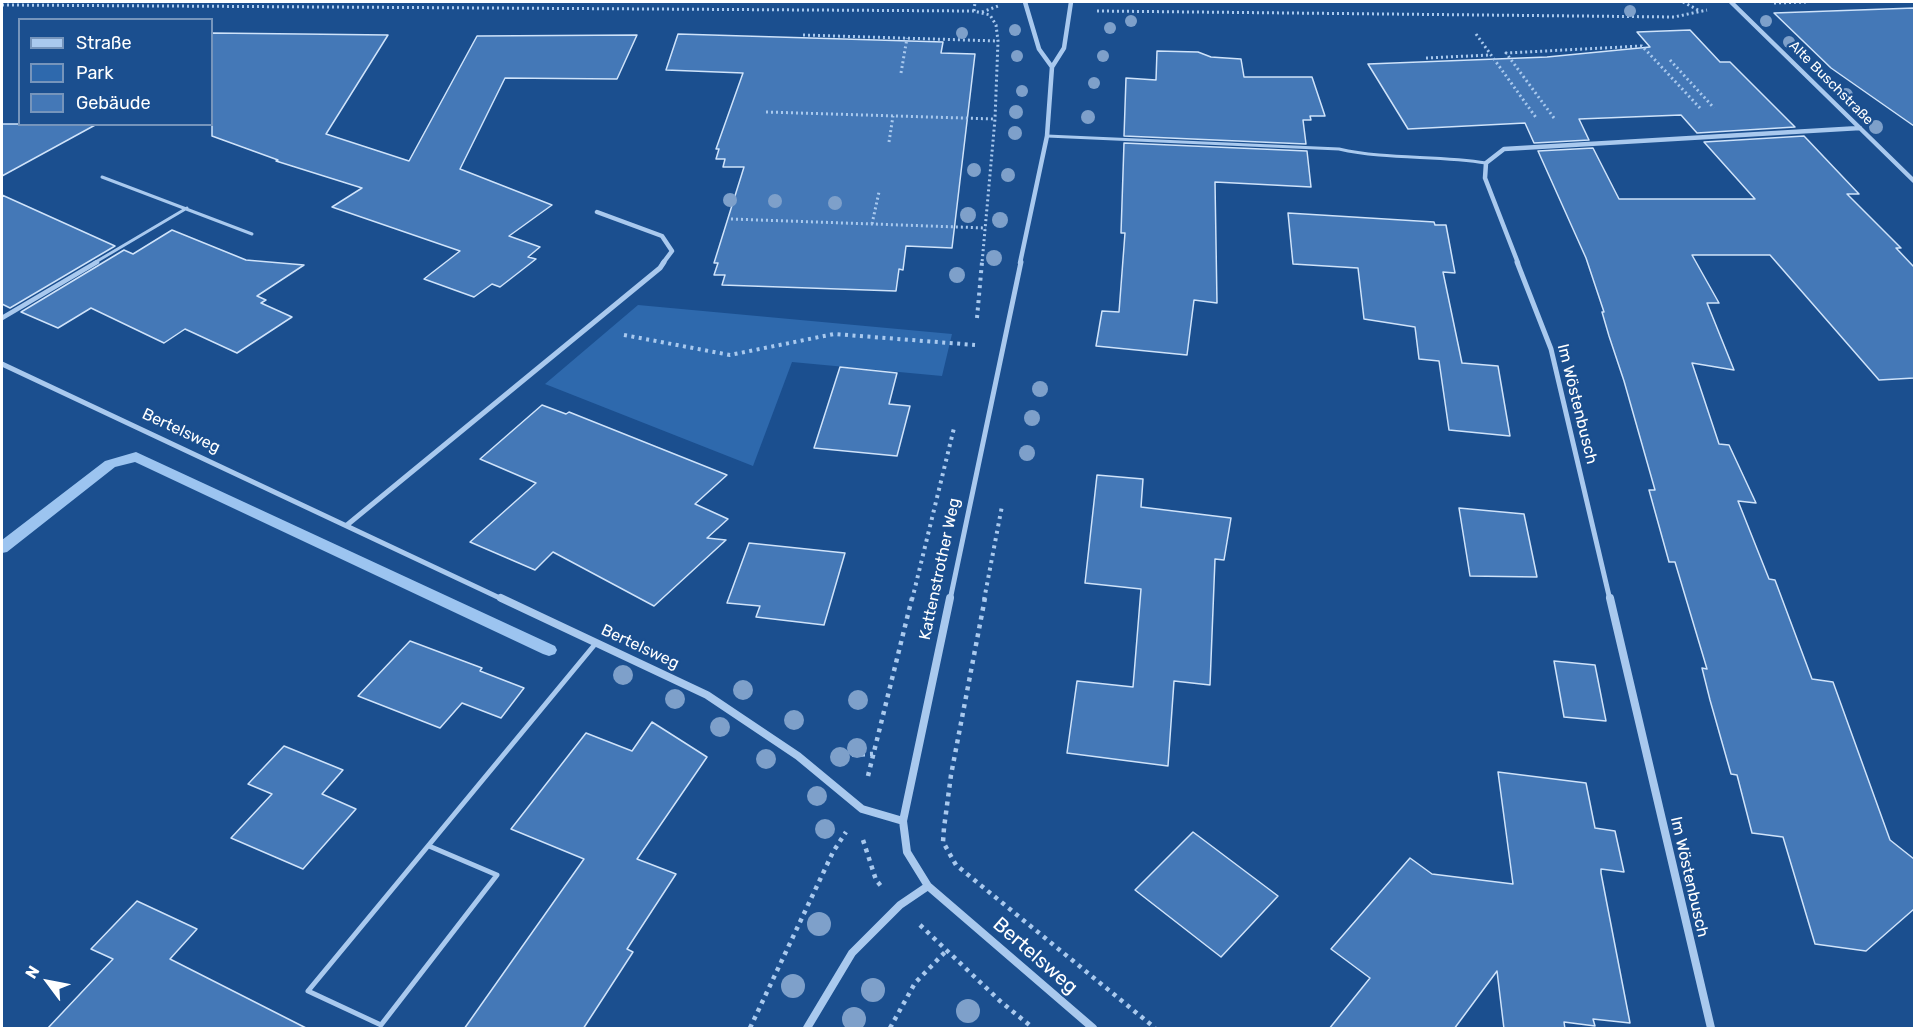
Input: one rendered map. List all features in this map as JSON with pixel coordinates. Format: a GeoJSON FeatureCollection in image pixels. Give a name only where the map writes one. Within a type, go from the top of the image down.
{"type":"FeatureCollection","features":[{"type":"Feature","properties":{"kind":"street"},"geometry":{"type":"LineString","coordinates":[[1025,2],[1039,49],[1052,67]]}},
{"type":"Feature","properties":{"kind":"street","name":"Kattenstrother Weg"},"geometry":{"type":"LineString","coordinates":[[928,886],[907,852],[903,821],[1047,136],[1052,67],[1064,48],[1071,2]]}},
{"type":"Feature","properties":{"kind":"street","name":"Alte Buschstraße"},"geometry":{"type":"LineString","coordinates":[[1731,2],[1914,180]]}},
{"type":"Feature","properties":{"kind":"street"},"geometry":{"type":"LineString","coordinates":[[1486,163],[1504,149],[1860,128]]}},
{"type":"Feature","properties":{"kind":"street","name":"Im Wöstenbusch"},"geometry":{"type":"LineString","coordinates":[[1486,163],[1485,178],[1551,349],[1711,1029]]}},
{"type":"Feature","properties":{"kind":"street"},"geometry":{"type":"LineString","coordinates":[[347,525],[660,268],[672,251],[662,236],[597,212]]}},
{"type":"Feature","properties":{"kind":"street","name":"Bertelsweg"},"geometry":{"type":"LineString","coordinates":[[2,364],[707,695],[798,756],[862,809],[903,821]]}},
{"type":"Feature","properties":{"kind":"street"},"geometry":{"type":"LineString","coordinates":[[807,1029],[852,953],[900,905],[928,886]]}},
{"type":"Feature","properties":{"kind":"street","name":"Bertelsweg"},"geometry":{"type":"LineString","coordinates":[[928,886],[1093,1029]]}},
{"type":"Feature","properties":{"kind":"lane"},"geometry":{"type":"LineString","coordinates":[[1047,136],[1339,149],[1365,156],[1460,158],[1486,163]]}},
{"type":"Feature","properties":{"kind":"lane"},"geometry":{"type":"LineString","coordinates":[[102,177],[252,234]]}},
{"type":"Feature","properties":{"kind":"lane"},"geometry":{"type":"LineString","coordinates":[[2,318],[187,208]]}},
{"type":"Feature","properties":{"kind":"lane"},"geometry":{"type":"LineString","coordinates":[[429,846],[497,875],[381,1025],[308,991],[596,642]]}},
{"type":"Feature","properties":{"kind":"path"},"geometry":{"type":"LineString","coordinates":[[974,11],[975,2]]}},
{"type":"Feature","properties":{"kind":"path"},"geometry":{"type":"LineString","coordinates":[[1094,15],[1095,11],[1674,17],[1701,11],[1683,2]]}},
{"type":"Feature","properties":{"kind":"path"},"geometry":{"type":"LineString","coordinates":[[1773,3],[1809,2]]}},
{"type":"Feature","properties":{"kind":"path"},"geometry":{"type":"LineString","coordinates":[[2,4],[982,12],[990,15],[996,26],[998,41],[995,119],[977,322]]}},
{"type":"Feature","properties":{"kind":"path"},"geometry":{"type":"LineString","coordinates":[[982,12],[998,6]]}},
{"type":"Feature","properties":{"kind":"path"},"geometry":{"type":"LineString","coordinates":[[1476,34],[1557,146]]}},
{"type":"Feature","properties":{"kind":"path"},"geometry":{"type":"LineString","coordinates":[[803,35],[998,41]]}},
{"type":"Feature","properties":{"kind":"path"},"geometry":{"type":"LineString","coordinates":[[901,72],[907,38]]}},
{"type":"Feature","properties":{"kind":"path"},"geometry":{"type":"LineString","coordinates":[[1574,145],[1506,53],[1642,46],[1725,136]]}},
{"type":"Feature","properties":{"kind":"path"},"geometry":{"type":"LineString","coordinates":[[1426,58],[1490,55]]}},
{"type":"Feature","properties":{"kind":"path"},"geometry":{"type":"LineString","coordinates":[[1670,60],[1739,135]]}},
{"type":"Feature","properties":{"kind":"path"},"geometry":{"type":"LineString","coordinates":[[766,112],[995,119]]}},
{"type":"Feature","properties":{"kind":"path"},"geometry":{"type":"LineString","coordinates":[[889,142],[893,116]]}},
{"type":"Feature","properties":{"kind":"path"},"geometry":{"type":"LineString","coordinates":[[872,224],[879,192]]}},
{"type":"Feature","properties":{"kind":"path"},"geometry":{"type":"LineString","coordinates":[[731,219],[986,228]]}},
{"type":"Feature","properties":{"kind":"path"},"geometry":{"type":"LineString","coordinates":[[588,328],[730,355],[834,334],[975,345]]}},
{"type":"Feature","properties":{"kind":"path"},"geometry":{"type":"LineString","coordinates":[[972,356],[976,333]]}},
{"type":"Feature","properties":{"kind":"path"},"geometry":{"type":"LineString","coordinates":[[750,1029],[833,852],[862,809],[873,754],[955,425]]}},
{"type":"Feature","properties":{"kind":"path"},"geometry":{"type":"LineString","coordinates":[[1002,505],[951,776],[943,842],[956,865],[1155,1029]]}},
{"type":"Feature","properties":{"kind":"path"},"geometry":{"type":"LineString","coordinates":[[935,826],[944,828]]}},
{"type":"Feature","properties":{"kind":"path"},"geometry":{"type":"LineString","coordinates":[[890,1029],[915,983],[945,949],[1033,1029]]}},
{"type":"Feature","properties":{"kind":"green space"},"geometry":{"type":"Polygon","coordinates":[[[638,305],[952,334],[942,376],[792,362],[753,466],[545,384],[638,305]]]}},
{"type":"Feature","properties":{"kind":"building"},"geometry":{"type":"Polygon","coordinates":[[[1914,8],[1914,126],[1831,68],[1774,13],[1914,8]]]}},
{"type":"Feature","properties":{"kind":"building"},"geometry":{"type":"Polygon","coordinates":[[[1690,30],[1720,62],[1730,62],[1795,127],[1697,133],[1681,115],[1579,119],[1589,140],[1534,143],[1525,123],[1408,129],[1368,64],[1547,57],[1650,47],[1637,32],[1690,30]]]}},
{"type":"Feature","properties":{"kind":"building"},"geometry":{"type":"Polygon","coordinates":[[[213,33],[388,35],[326,134],[409,161],[477,36],[637,35],[617,79],[505,78],[460,169],[552,205],[509,236],[540,247],[528,257],[536,259],[500,287],[492,284],[474,297],[424,279],[460,251],[332,207],[362,188],[276,161],[278,160],[212,136],[213,33]]]}},
{"type":"Feature","properties":{"kind":"building"},"geometry":{"type":"Polygon","coordinates":[[[678,34],[943,42],[941,53],[975,54],[952,248],[906,246],[903,270],[899,269],[896,291],[722,285],[725,275],[714,275],[718,263],[714,263],[744,167],[723,167],[725,159],[716,159],[719,149],[716,149],[743,73],[666,70],[678,34]]]}},
{"type":"Feature","properties":{"kind":"building"},"geometry":{"type":"Polygon","coordinates":[[[1157,51],[1198,52],[1211,57],[1241,59],[1244,77],[1312,77],[1325,116],[1310,116],[1311,120],[1303,120],[1306,144],[1124,136],[1126,78],[1156,80],[1157,51]]]}},
{"type":"Feature","properties":{"kind":"building"},"geometry":{"type":"Polygon","coordinates":[[[2,124],[93,126],[2,176],[2,124]]]}},
{"type":"Feature","properties":{"kind":"building"},"geometry":{"type":"Polygon","coordinates":[[[1804,136],[1859,194],[1847,194],[1901,248],[1896,248],[1914,267],[1914,378],[1879,380],[1770,255],[1692,255],[1719,303],[1707,303],[1734,370],[1692,363],[1719,444],[1729,445],[1756,503],[1738,501],[1769,579],[1775,580],[1812,679],[1833,682],[1890,840],[1914,859],[1914,909],[1866,951],[1815,944],[1783,837],[1752,833],[1737,775],[1731,774],[1702,668],[1707,669],[1675,562],[1669,562],[1649,490],[1655,490],[1602,312],[1604,312],[1586,258],[1538,151],[1593,148],[1619,199],[1755,199],[1704,142],[1804,136]]]}},
{"type":"Feature","properties":{"kind":"building"},"geometry":{"type":"Polygon","coordinates":[[[1124,143],[1307,151],[1311,187],[1215,182],[1217,303],[1194,300],[1187,355],[1096,346],[1102,311],[1119,312],[1125,233],[1121,233],[1124,143]]]}},
{"type":"Feature","properties":{"kind":"building"},"geometry":{"type":"Polygon","coordinates":[[[2,195],[115,246],[10,308],[2,304],[2,195]]]}},
{"type":"Feature","properties":{"kind":"building"},"geometry":{"type":"Polygon","coordinates":[[[1288,213],[1434,222],[1435,225],[1446,225],[1455,273],[1443,272],[1462,363],[1498,366],[1510,436],[1449,430],[1439,361],[1419,359],[1415,327],[1364,319],[1358,268],[1293,264],[1288,213]]]}},
{"type":"Feature","properties":{"kind":"building"},"geometry":{"type":"Polygon","coordinates":[[[172,230],[246,260],[304,265],[257,296],[266,300],[261,303],[292,317],[237,353],[185,329],[164,343],[91,308],[58,328],[21,312],[124,250],[133,254],[172,230]]]}},
{"type":"Feature","properties":{"kind":"building"},"geometry":{"type":"Polygon","coordinates":[[[840,367],[897,373],[889,404],[910,406],[897,456],[814,448],[840,367]]]}},
{"type":"Feature","properties":{"kind":"building"},"geometry":{"type":"Polygon","coordinates":[[[542,405],[566,414],[569,412],[727,475],[695,504],[728,519],[707,538],[726,540],[654,606],[553,552],[535,570],[470,542],[536,483],[480,459],[542,405]]]}},
{"type":"Feature","properties":{"kind":"building"},"geometry":{"type":"Polygon","coordinates":[[[1097,475],[1143,479],[1141,507],[1231,518],[1224,560],[1215,559],[1210,685],[1174,681],[1168,766],[1067,753],[1077,681],[1133,687],[1141,589],[1085,583],[1097,475]]]}},
{"type":"Feature","properties":{"kind":"building"},"geometry":{"type":"Polygon","coordinates":[[[1459,508],[1524,514],[1537,577],[1470,576],[1459,508]]]}},
{"type":"Feature","properties":{"kind":"building"},"geometry":{"type":"Polygon","coordinates":[[[749,543],[845,553],[824,625],[756,617],[760,606],[727,603],[749,543]]]}},
{"type":"Feature","properties":{"kind":"building"},"geometry":{"type":"Polygon","coordinates":[[[410,641],[482,668],[480,671],[524,688],[501,718],[462,703],[440,728],[358,696],[410,641]]]}},
{"type":"Feature","properties":{"kind":"building"},"geometry":{"type":"Polygon","coordinates":[[[1554,661],[1595,665],[1606,721],[1564,717],[1554,661]]]}},
{"type":"Feature","properties":{"kind":"building"},"geometry":{"type":"Polygon","coordinates":[[[652,722],[707,757],[637,859],[676,874],[627,949],[633,952],[583,1029],[464,1029],[584,859],[511,829],[586,733],[632,751],[652,722]]]}},
{"type":"Feature","properties":{"kind":"building"},"geometry":{"type":"Polygon","coordinates":[[[284,746],[343,770],[322,794],[356,809],[303,869],[231,838],[272,794],[248,784],[284,746]]]}},
{"type":"Feature","properties":{"kind":"building"},"geometry":{"type":"Polygon","coordinates":[[[1498,772],[1586,783],[1595,828],[1615,831],[1624,872],[1601,869],[1601,873],[1630,1023],[1593,1019],[1595,1026],[1564,1022],[1565,1029],[1504,1029],[1497,971],[1454,1029],[1329,1029],[1370,978],[1331,949],[1410,858],[1432,874],[1513,884],[1498,772]]]}},
{"type":"Feature","properties":{"kind":"building"},"geometry":{"type":"Polygon","coordinates":[[[1193,832],[1278,896],[1221,957],[1135,890],[1193,832]]]}},
{"type":"Feature","properties":{"kind":"building"},"geometry":{"type":"Polygon","coordinates":[[[137,901],[197,929],[170,959],[308,1029],[47,1029],[113,959],[91,949],[137,901]]]}},
{"type":"Feature","properties":{"kind":"waterway"},"geometry":{"type":"LineString","coordinates":[[2,548],[110,464],[136,457],[549,650]]}}]}
